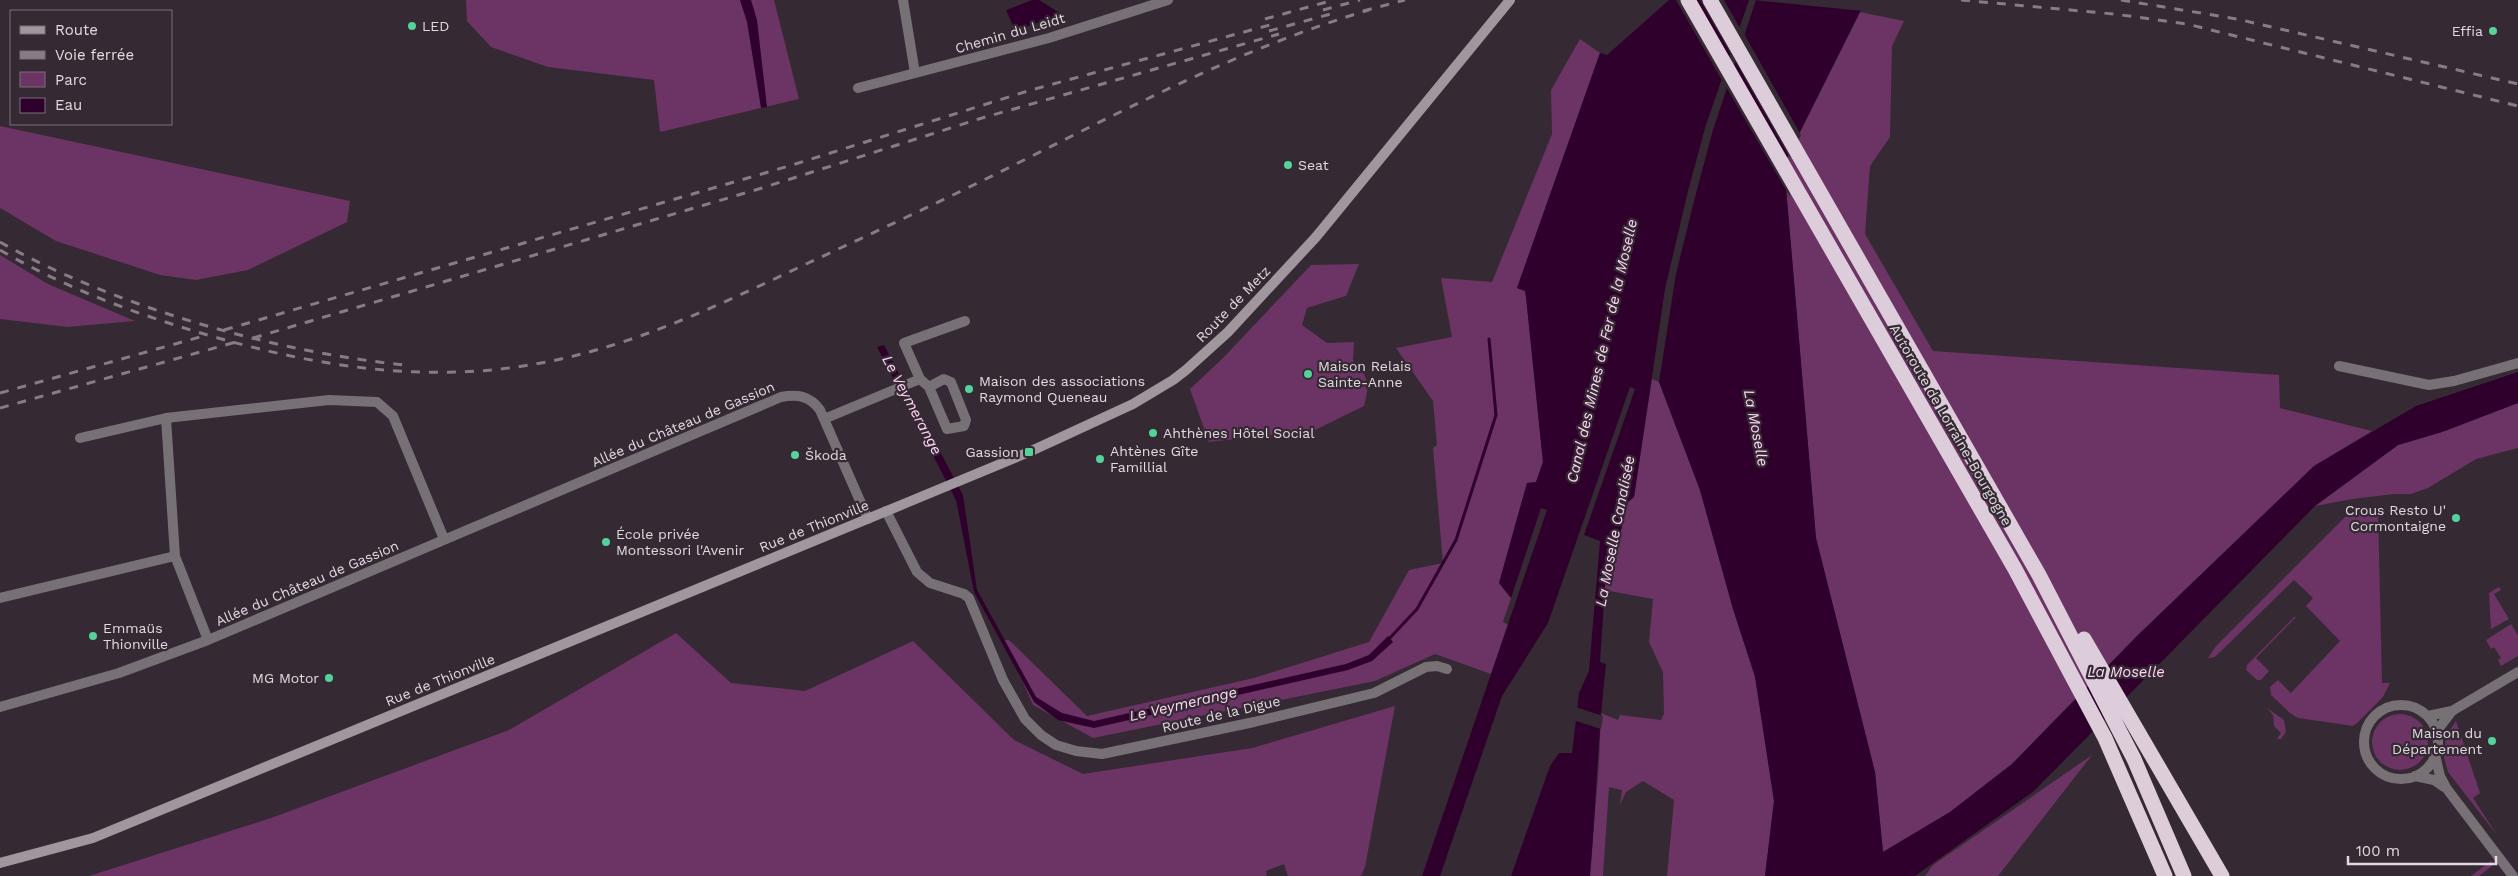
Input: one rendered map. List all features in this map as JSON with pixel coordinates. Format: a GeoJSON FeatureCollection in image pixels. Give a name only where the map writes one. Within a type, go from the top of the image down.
{"type":"FeatureCollection","features":[{"type":"Feature","properties":{"kind":"highway","name":"Autoroute de Lorraine-Bourgogne"},"geometry":{"type":"LineString","coordinates":[[1688,0],[2015,569],[2105,738],[2165,876]]}},
{"type":"Feature","properties":{"kind":"highway","name":"Autoroute de Lorraine-Bourgogne"},"geometry":{"type":"LineString","coordinates":[[1710,0],[1868,273],[2039,575],[2060,598],[2122,720]]}},
{"type":"Feature","properties":{"kind":"highway"},"geometry":{"type":"LineString","coordinates":[[2122,720],[2184,876]]}},
{"type":"Feature","properties":{"kind":"highway"},"geometry":{"type":"LineString","coordinates":[[2122,720],[2222,876]]}},
{"type":"Feature","properties":{"kind":"main road","name":"Route de Metz"},"geometry":{"type":"LineString","coordinates":[[886,511],[1133,404],[1174,380],[1228,332],[1316,237],[1510,0]]}},
{"type":"Feature","properties":{"kind":"main road","name":"Rue de Thionville"},"geometry":{"type":"LineString","coordinates":[[0,863],[94,838],[886,511]]}},
{"type":"Feature","properties":{"kind":"street"},"geometry":{"type":"LineString","coordinates":[[902,0],[915,73]]}},
{"type":"Feature","properties":{"kind":"street","name":"Chemin du Leidt"},"geometry":{"type":"LineString","coordinates":[[858,88],[1049,38],[1168,0]]}},
{"type":"Feature","properties":{"kind":"street"},"geometry":{"type":"LineString","coordinates":[[929,386],[944,379],[951,382],[966,420],[964,426],[947,429],[929,386],[920,379],[904,343],[965,321]]}},
{"type":"Feature","properties":{"kind":"street"},"geometry":{"type":"LineString","coordinates":[[2339,366],[2429,385],[2454,381],[2518,363]]}},
{"type":"Feature","properties":{"kind":"street"},"geometry":{"type":"LineString","coordinates":[[824,418],[920,379]]}},
{"type":"Feature","properties":{"kind":"street","name":"Allée du Château de Gassion"},"geometry":{"type":"LineString","coordinates":[[0,707],[118,673],[208,640],[781,396],[806,397],[814,402],[824,418],[868,519]]}},
{"type":"Feature","properties":{"kind":"street"},"geometry":{"type":"LineString","coordinates":[[80,438],[166,418],[329,400],[377,402],[393,416],[444,539]]}},
{"type":"Feature","properties":{"kind":"street","name":"Allée du Château de Gassion"},"geometry":{"type":"LineString","coordinates":[[166,418],[175,556],[208,640]]}},
{"type":"Feature","properties":{"kind":"street","name":"Route de la Digue"},"geometry":{"type":"LineString","coordinates":[[886,511],[917,572],[922,578],[930,583],[964,594],[969,598],[1003,680],[1025,719],[1041,735],[1056,745],[1076,751],[1102,754],[1254,722],[1374,693],[1426,667],[1437,666],[1447,669]]}},
{"type":"Feature","properties":{"kind":"street"},"geometry":{"type":"LineString","coordinates":[[0,598],[175,556]]}},
{"type":"Feature","properties":{"kind":"street"},"geometry":{"type":"LineString","coordinates":[[2428,716],[2452,711],[2518,672]]}},
{"type":"Feature","properties":{"kind":"street"},"geometry":{"type":"LineString","coordinates":[[2415,776],[2430,765],[2435,755],[2438,744],[2436,732],[2428,716],[2414,708],[2395,705],[2375,715],[2365,734],[2366,756],[2380,772],[2401,779],[2415,776],[2434,780],[2447,789]]}},
{"type":"Feature","properties":{"kind":"street"},"geometry":{"type":"LineString","coordinates":[[2436,732],[2452,711]]}},
{"type":"Feature","properties":{"kind":"street"},"geometry":{"type":"LineString","coordinates":[[2435,755],[2440,776],[2447,789],[2513,876]]}},
{"type":"Feature","properties":{"kind":"green space"},"geometry":{"type":"Polygon","coordinates":[[[466,0],[774,0],[799,99],[660,132],[654,80],[548,67],[491,47],[467,21],[466,0]]]}},
{"type":"Feature","properties":{"kind":"green space"},"geometry":{"type":"Polygon","coordinates":[[[1860,12],[1904,21],[1892,46],[1890,137],[1870,166],[1865,234],[1933,351],[2279,375],[2280,408],[2372,431],[2314,466],[2137,636],[2012,764],[1950,812],[1883,852],[1875,772],[1816,538],[1784,164],[1860,12]]]}},
{"type":"Feature","properties":{"kind":"green space"},"geometry":{"type":"Polygon","coordinates":[[[1580,39],[1600,53],[1517,288],[1525,291],[1526,297],[1543,462],[1536,482],[1527,483],[1499,583],[1511,598],[1503,622],[1508,625],[1491,674],[1435,654],[1375,681],[1093,738],[1033,705],[1004,640],[1009,640],[1087,716],[1254,678],[1369,642],[1409,570],[1443,563],[1433,448],[1437,445],[1433,401],[1396,348],[1452,337],[1441,278],[1492,282],[1552,134],[1551,90],[1580,39]]]}},
{"type":"Feature","properties":{"kind":"green space"},"geometry":{"type":"Polygon","coordinates":[[[0,126],[350,201],[347,222],[248,270],[196,280],[160,275],[56,241],[0,208],[0,126]]]}},
{"type":"Feature","properties":{"kind":"green space"},"geometry":{"type":"Polygon","coordinates":[[[0,255],[48,284],[135,321],[67,327],[0,319],[0,255]]]}},
{"type":"Feature","properties":{"kind":"green space"},"geometry":{"type":"Polygon","coordinates":[[[1359,264],[1346,296],[1307,308],[1302,325],[1327,343],[1354,342],[1353,360],[1367,381],[1364,406],[1313,431],[1209,442],[1190,389],[1224,357],[1311,265],[1359,264]]]}},
{"type":"Feature","properties":{"kind":"green space"},"geometry":{"type":"Polygon","coordinates":[[[1652,379],[1659,382],[1700,490],[1733,609],[1755,675],[1774,801],[1765,876],[1667,876],[1674,800],[1643,781],[1626,792],[1620,805],[1622,790],[1609,787],[1603,876],[1590,876],[1601,713],[1618,720],[1620,715],[1661,720],[1664,714],[1663,672],[1649,642],[1653,599],[1604,590],[1606,572],[1617,546],[1628,502],[1634,497],[1652,379]]]}},
{"type":"Feature","properties":{"kind":"green space"},"geometry":{"type":"Polygon","coordinates":[[[2518,403],[2518,448],[2476,459],[2428,488],[2411,494],[2352,499],[2315,506],[2398,445],[2442,432],[2518,403]]]}},
{"type":"Feature","properties":{"kind":"green space"},"geometry":{"type":"Polygon","coordinates":[[[2378,509],[2382,683],[2390,683],[2383,697],[2357,723],[2353,726],[2298,718],[2271,695],[2270,687],[2278,680],[2291,693],[2340,641],[2306,606],[2313,598],[2294,580],[2215,657],[2208,658],[2216,646],[2345,517],[2378,509]]]}},
{"type":"Feature","properties":{"kind":"green space"},"geometry":{"type":"Polygon","coordinates":[[[2499,587],[2501,590],[2494,594],[2509,619],[2491,629],[2489,593],[2499,587]]]}},
{"type":"Feature","properties":{"kind":"green space"},"geometry":{"type":"Polygon","coordinates":[[[2296,617],[2256,658],[2269,671],[2261,680],[2257,680],[2246,670],[2247,665],[2296,617]]]}},
{"type":"Feature","properties":{"kind":"green space"},"geometry":{"type":"Polygon","coordinates":[[[2511,624],[2518,635],[2518,656],[2501,666],[2498,660],[2501,658],[2494,647],[2491,649],[2486,640],[2511,624]]]}},
{"type":"Feature","properties":{"kind":"green space"},"geometry":{"type":"Polygon","coordinates":[[[676,633],[731,683],[805,691],[913,641],[1014,740],[1083,774],[1252,748],[1395,706],[1365,867],[1361,876],[1288,876],[1284,864],[1266,871],[1267,876],[89,876],[271,818],[509,730],[676,633]]]}},
{"type":"Feature","properties":{"kind":"green space"},"geometry":{"type":"Polygon","coordinates":[[[2267,708],[2284,720],[2286,732],[2281,739],[2277,739],[2281,733],[2274,726],[2273,715],[2267,708]]]}},
{"type":"Feature","properties":{"kind":"green space"},"geometry":{"type":"Polygon","coordinates":[[[2395,714],[2405,714],[2420,722],[2426,731],[2428,742],[2426,753],[2420,762],[2405,770],[2395,770],[2384,765],[2377,758],[2372,747],[2372,737],[2377,726],[2384,719],[2395,714]]]}},
{"type":"Feature","properties":{"kind":"green space"},"geometry":{"type":"Polygon","coordinates":[[[2456,721],[2480,793],[2473,798],[2497,835],[2448,772],[2444,757],[2446,736],[2456,721]]]}},
{"type":"Feature","properties":{"kind":"green space"},"geometry":{"type":"Polygon","coordinates":[[[2092,755],[1998,876],[1925,876],[1933,865],[2092,755]]]}},
{"type":"Feature","properties":{"kind":"green space"},"geometry":{"type":"Polygon","coordinates":[[[2492,860],[2492,866],[2479,876],[2471,876],[2492,860]]]}},
{"type":"Feature","properties":{"kind":"water"},"geometry":{"type":"Polygon","coordinates":[[[740,0],[751,0],[757,20],[767,107],[761,108],[747,22],[740,0]]]}},
{"type":"Feature","properties":{"kind":"water"},"geometry":{"type":"Polygon","coordinates":[[[1032,0],[1039,0],[1063,15],[1015,30],[1006,10],[1032,0]]]}},
{"type":"Feature","properties":{"kind":"water"},"geometry":{"type":"Polygon","coordinates":[[[1669,0],[1749,0],[1705,128],[1688,191],[1665,289],[1634,497],[1628,502],[1617,546],[1606,572],[1600,662],[1606,664],[1590,876],[1511,876],[1550,766],[1559,753],[1572,753],[1579,693],[1589,671],[1600,541],[1584,535],[1635,389],[1630,387],[1548,623],[1502,696],[1440,876],[1422,876],[1547,510],[1541,508],[1511,598],[1499,583],[1527,483],[1536,482],[1543,462],[1526,297],[1525,291],[1517,288],[1600,53],[1607,55],[1669,0]]]}},
{"type":"Feature","properties":{"kind":"water","name":"La Moselle"},"geometry":{"type":"Polygon","coordinates":[[[1756,0],[1866,0],[1784,164],[1816,538],[1875,772],[1883,852],[1950,812],[2012,764],[2137,636],[2314,466],[2416,406],[2518,372],[2518,403],[2442,432],[2398,445],[2315,506],[2034,791],[1915,876],[1765,876],[1774,801],[1755,677],[1733,609],[1700,490],[1659,382],[1676,274],[1694,201],[1713,130],[1756,0]]]}},
{"type":"Feature","properties":{"kind":"water"},"geometry":{"type":"Polygon","coordinates":[[[884,345],[963,495],[977,590],[1036,697],[1062,713],[1094,721],[1346,664],[1369,655],[1388,636],[1393,642],[1372,661],[1348,670],[1094,728],[1058,720],[1034,702],[974,592],[956,500],[877,347],[884,345]]]}},
{"type":"Feature","properties":{"kind":"pier"},"geometry":{"type":"Polygon","coordinates":[[[1676,0],[1695,0],[1730,62],[1723,82],[1676,0]]]}},
{"type":"Feature","properties":{"kind":"pier"},"geometry":{"type":"Polygon","coordinates":[[[1700,0],[1724,0],[1741,30],[1732,56],[1700,0]]]}},
{"type":"Feature","properties":{"kind":"pier"},"geometry":{"type":"Polygon","coordinates":[[[1753,0],[1869,0],[1863,11],[1753,0]]]}},
{"type":"Feature","properties":{"kind":"pier"},"geometry":{"type":"Polygon","coordinates":[[[1743,32],[1801,135],[1790,158],[1734,59],[1743,32]]]}},
{"type":"Feature","properties":{"kind":"pier"},"geometry":{"type":"Polygon","coordinates":[[[1732,64],[1787,164],[1790,197],[1725,85],[1732,64]]]}},
{"type":"Feature","properties":{"kind":"pier"},"geometry":{"type":"Polygon","coordinates":[[[1575,707],[1603,716],[1601,729],[1573,720],[1575,707]]]}},
{"type":"Feature","properties":{"kind":"waterway","name":"Le Veymerange"},"geometry":{"type":"LineString","coordinates":[[1388,640],[1417,609],[1456,540],[1496,415],[1489,339]]}},
{"type":"Feature","properties":{"kind":"railway"},"geometry":{"type":"LineString","coordinates":[[1323,10],[1360,0]]}},
{"type":"Feature","properties":{"kind":"railway"},"geometry":{"type":"LineString","coordinates":[[1363,11],[1405,0]]}},
{"type":"Feature","properties":{"kind":"railway"},"geometry":{"type":"LineString","coordinates":[[1961,0],[2114,14],[2187,24],[2518,106]]}},
{"type":"Feature","properties":{"kind":"railway"},"geometry":{"type":"LineString","coordinates":[[2121,0],[2237,19],[2518,84]]}},
{"type":"Feature","properties":{"kind":"railway"},"geometry":{"type":"LineString","coordinates":[[1265,19],[1330,1]]}},
{"type":"Feature","properties":{"kind":"railway"},"geometry":{"type":"LineString","coordinates":[[0,250],[52,278],[106,301],[161,321],[255,348],[331,363],[407,372],[484,371],[523,366],[597,350],[668,326],[935,204],[1187,80],[1277,42],[1369,10]]}},
{"type":"Feature","properties":{"kind":"railway"},"geometry":{"type":"LineString","coordinates":[[1269,31],[1334,13]]}},
{"type":"Feature","properties":{"kind":"railway"},"geometry":{"type":"LineString","coordinates":[[224,330],[789,166],[1031,90],[1277,23]]}},
{"type":"Feature","properties":{"kind":"railway"},"geometry":{"type":"LineString","coordinates":[[253,338],[762,188],[982,118],[1279,34]]}},
{"type":"Feature","properties":{"kind":"railway"},"geometry":{"type":"LineString","coordinates":[[0,242],[93,287],[197,323],[304,350],[406,365]]}},
{"type":"Feature","properties":{"kind":"railway"},"geometry":{"type":"LineString","coordinates":[[0,393],[207,335]]}},
{"type":"Feature","properties":{"kind":"railway"},"geometry":{"type":"LineString","coordinates":[[0,408],[236,342]]}},
{"type":"Feature","properties":{"kind":"place","name":"LED"},"geometry":{"type":"Point","coordinates":[412,26]}},
{"type":"Feature","properties":{"kind":"place","name":"Effia"},"geometry":{"type":"Point","coordinates":[2493,31]}},
{"type":"Feature","properties":{"kind":"place","name":"Seat"},"geometry":{"type":"Point","coordinates":[1288,165]}},
{"type":"Feature","properties":{"kind":"place","name":"Maison Relais Sainte-Anne"},"geometry":{"type":"Point","coordinates":[1308,374]}},
{"type":"Feature","properties":{"kind":"place","name":"Maison des associations Raymond Queneau"},"geometry":{"type":"Point","coordinates":[969,389]}},
{"type":"Feature","properties":{"kind":"place","name":"Ahthènes Hôtel Social"},"geometry":{"type":"Point","coordinates":[1153,433]}},
{"type":"Feature","properties":{"kind":"place","name":"Gassion"},"geometry":{"type":"Point","coordinates":[1029,452]}},
{"type":"Feature","properties":{"kind":"place","name":"Škoda"},"geometry":{"type":"Point","coordinates":[795,455]}},
{"type":"Feature","properties":{"kind":"place","name":"Ahtènes Gîte Famillial"},"geometry":{"type":"Point","coordinates":[1100,459]}},
{"type":"Feature","properties":{"kind":"place","name":"Crous Resto U' Cormontaigne"},"geometry":{"type":"Point","coordinates":[2456,518]}},
{"type":"Feature","properties":{"kind":"place","name":"École privée Montessori l'Avenir"},"geometry":{"type":"Point","coordinates":[606,542]}},
{"type":"Feature","properties":{"kind":"place","name":"Emmaüs Thionville"},"geometry":{"type":"Point","coordinates":[93,636]}},
{"type":"Feature","properties":{"kind":"place","name":"MG Motor"},"geometry":{"type":"Point","coordinates":[329,678]}},
{"type":"Feature","properties":{"kind":"place","name":"Maison du Département"},"geometry":{"type":"Point","coordinates":[2492,741]}},
{"type":"Feature","properties":{"kind":"water label","name":"Canal des Mines de Fer de la Moselle"},"geometry":{"type":"Point","coordinates":[1602,351]}},
{"type":"Feature","properties":{"kind":"water label","name":"La Moselle Canalisée"},"geometry":{"type":"Point","coordinates":[1615,531]}}]}
